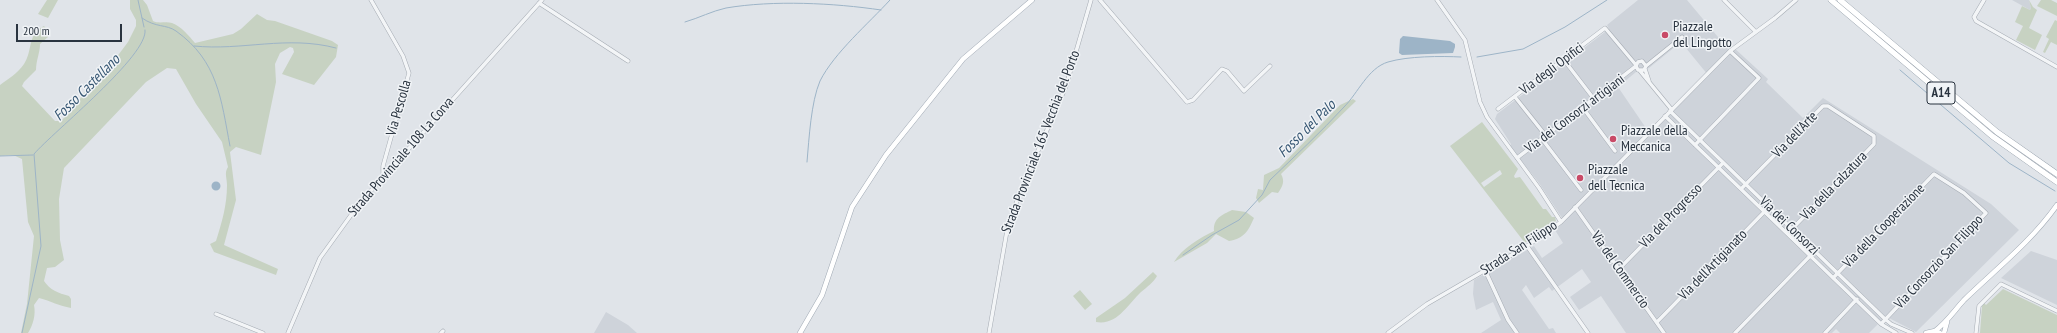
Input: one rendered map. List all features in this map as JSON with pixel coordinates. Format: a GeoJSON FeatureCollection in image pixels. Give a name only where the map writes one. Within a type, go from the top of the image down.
{"type":"FeatureCollection","features":[{"type":"Feature","properties":{"kind":"highway","name":"A14"},"geometry":{"type":"LineString","coordinates":[[1831,0],[1992,136],[2057,182]]}},
{"type":"Feature","properties":{"kind":"highway","name":"A14"},"geometry":{"type":"LineString","coordinates":[[1840,0],[1997,132],[2057,174]]}},
{"type":"Feature","properties":{"kind":"main road"},"geometry":{"type":"LineString","coordinates":[[800,333],[822,295],[852,207],[886,155],[963,59],[1032,0]]}},
{"type":"Feature","properties":{"kind":"main road"},"geometry":{"type":"LineString","coordinates":[[1926,333],[1937,332],[1964,300],[2037,232],[2057,206]]}},
{"type":"Feature","properties":{"kind":"main road"},"geometry":{"type":"LineString","coordinates":[[1944,333],[1948,320]]}},
{"type":"Feature","properties":{"kind":"street","name":"Via Pescolla"},"geometry":{"type":"LineString","coordinates":[[371,0],[403,56],[409,73],[383,166],[383,176]]}},
{"type":"Feature","properties":{"kind":"street","name":"Strada Provinciale 165 Vecchia del Porto"},"geometry":{"type":"LineString","coordinates":[[989,333],[1008,225],[1021,190],[1066,86],[1091,0]]}},
{"type":"Feature","properties":{"kind":"street"},"geometry":{"type":"LineString","coordinates":[[1100,0],[1187,102],[1193,100],[1220,70],[1226,71],[1244,91],[1270,66]]}},
{"type":"Feature","properties":{"kind":"street"},"geometry":{"type":"LineString","coordinates":[[1437,0],[1465,40],[1480,102],[1487,117],[1561,222]]}},
{"type":"Feature","properties":{"kind":"street"},"geometry":{"type":"LineString","coordinates":[[1724,0],[1756,32]]}},
{"type":"Feature","properties":{"kind":"street","name":"Strada San Filippo"},"geometry":{"type":"LineString","coordinates":[[1388,333],[1427,304],[1527,246],[1561,222],[1730,51],[1796,0]]}},
{"type":"Feature","properties":{"kind":"street"},"geometry":{"type":"LineString","coordinates":[[1984,0],[1976,12],[1974,19],[2057,67]]}},
{"type":"Feature","properties":{"kind":"street","name":"Strada Provinciale 108 La Corva"},"geometry":{"type":"LineString","coordinates":[[288,333],[320,258],[359,204],[540,1]]}},
{"type":"Feature","properties":{"kind":"street"},"geometry":{"type":"LineString","coordinates":[[540,1],[628,61]]}},
{"type":"Feature","properties":{"kind":"street","name":"Via degli Opifici"},"geometry":{"type":"LineString","coordinates":[[1498,109],[1605,28]]}},
{"type":"Feature","properties":{"kind":"street","name":"Via dei Consorzi"},"geometry":{"type":"LineString","coordinates":[[1605,28],[1671,110],[1723,163],[1885,319],[1891,324],[1912,333]]}},
{"type":"Feature","properties":{"kind":"street","name":"Via dei Consorzi artigiani"},"geometry":{"type":"LineString","coordinates":[[1517,158],[1637,68],[1646,66],[1682,37]]}},
{"type":"Feature","properties":{"kind":"street"},"geometry":{"type":"LineString","coordinates":[[1695,145],[1759,78],[1730,51]]}},
{"type":"Feature","properties":{"kind":"street"},"geometry":{"type":"LineString","coordinates":[[1564,60],[1594,99]]}},
{"type":"Feature","properties":{"kind":"street"},"geometry":{"type":"LineString","coordinates":[[1632,60],[1640,62],[1646,66],[1650,84]]}},
{"type":"Feature","properties":{"kind":"street","name":"Via dei Consorzi artigiani"},"geometry":{"type":"LineString","coordinates":[[1637,68],[1640,62]]}},
{"type":"Feature","properties":{"kind":"street"},"geometry":{"type":"LineString","coordinates":[[1515,97],[1546,136]]}},
{"type":"Feature","properties":{"kind":"street","name":"Via dell'Arte"},"geometry":{"type":"LineString","coordinates":[[1742,190],[1823,106],[1828,106],[1874,136]]}},
{"type":"Feature","properties":{"kind":"street"},"geometry":{"type":"LineString","coordinates":[[1583,108],[1615,151]]}},
{"type":"Feature","properties":{"kind":"street","name":"Via dei Consorzi"},"geometry":{"type":"LineString","coordinates":[[1666,116],[1881,324],[1896,333]]}},
{"type":"Feature","properties":{"kind":"street","name":"Via della calzatura"},"geometry":{"type":"LineString","coordinates":[[1788,234],[1874,144],[1874,136]]}},
{"type":"Feature","properties":{"kind":"street"},"geometry":{"type":"LineString","coordinates":[[1542,139],[1580,190]]}},
{"type":"Feature","properties":{"kind":"street","name":"Via del Progresso"},"geometry":{"type":"LineString","coordinates":[[1619,269],[1723,163]]}},
{"type":"Feature","properties":{"kind":"street","name":"Via della Cooperazione"},"geometry":{"type":"LineString","coordinates":[[1833,278],[1934,174]]}},
{"type":"Feature","properties":{"kind":"street","name":"Via Consorzio San Filippo"},"geometry":{"type":"LineString","coordinates":[[1881,324],[1986,213],[1964,192],[1934,174]]}},
{"type":"Feature","properties":{"kind":"street","name":"Via del Commercio"},"geometry":{"type":"LineString","coordinates":[[1575,207],[1664,333]]}},
{"type":"Feature","properties":{"kind":"street","name":"Via dell'Artigianato"},"geometry":{"type":"LineString","coordinates":[[1657,322],[1769,207]]}},
{"type":"Feature","properties":{"kind":"street"},"geometry":{"type":"LineString","coordinates":[[1527,246],[1588,333]]}},
{"type":"Feature","properties":{"kind":"street"},"geometry":{"type":"LineString","coordinates":[[1736,333],[1815,251]]}},
{"type":"Feature","properties":{"kind":"street"},"geometry":{"type":"LineString","coordinates":[[1485,270],[1508,320],[1517,333]]}},
{"type":"Feature","properties":{"kind":"street"},"geometry":{"type":"LineString","coordinates":[[1976,333],[1979,306],[2001,284],[2057,312]]}},
{"type":"Feature","properties":{"kind":"street"},"geometry":{"type":"LineString","coordinates":[[1825,333],[1861,296]]}},
{"type":"Feature","properties":{"kind":"street"},"geometry":{"type":"LineString","coordinates":[[216,314],[263,333]]}},
{"type":"Feature","properties":{"kind":"shaded area"},"geometry":{"type":"Polygon","coordinates":[[[1638,0],[1687,0],[1728,49],[1732,46],[1768,79],[1766,82],[1803,118],[1823,98],[1991,204],[2019,230],[1916,332],[1889,318],[1881,327],[1878,324],[1869,333],[1840,333],[1836,329],[1832,333],[1626,333],[1601,296],[1579,310],[1570,297],[1591,282],[1582,269],[1552,291],[1549,287],[1534,298],[1526,285],[1522,290],[1549,329],[1553,328],[1556,333],[1481,333],[1501,320],[1493,302],[1476,310],[1473,294],[1474,280],[1534,246],[1542,258],[1563,243],[1555,230],[1564,221],[1539,183],[1510,146],[1511,144],[1495,119],[1497,114],[1609,29],[1607,25],[1638,0]],[[1681,42],[1649,68],[1636,72],[1618,87],[1650,134],[1708,75],[1681,42]]]}},
{"type":"Feature","properties":{"kind":"shaded area"},"geometry":{"type":"Polygon","coordinates":[[[2012,0],[2029,0],[2031,8],[2030,10],[2012,0]]]}},
{"type":"Feature","properties":{"kind":"shaded area"},"geometry":{"type":"Polygon","coordinates":[[[2031,251],[2057,260],[2057,305],[2001,278],[2031,251]]]}},
{"type":"Feature","properties":{"kind":"shaded area"},"geometry":{"type":"Polygon","coordinates":[[[606,312],[628,325],[637,333],[594,333],[606,312]]]}},
{"type":"Feature","properties":{"kind":"green space"},"geometry":{"type":"Polygon","coordinates":[[[47,0],[58,0],[48,18],[38,14],[47,0]]]}},
{"type":"Feature","properties":{"kind":"green space"},"geometry":{"type":"Polygon","coordinates":[[[130,0],[143,0],[147,5],[153,21],[170,22],[179,26],[195,43],[233,34],[241,29],[257,14],[267,20],[275,21],[332,41],[338,45],[336,57],[314,85],[282,74],[294,52],[293,48],[290,47],[280,53],[275,64],[276,82],[261,155],[236,147],[230,152],[236,200],[224,245],[278,269],[276,275],[214,252],[210,244],[216,241],[224,213],[227,192],[226,173],[228,167],[222,142],[196,104],[176,69],[167,68],[146,82],[64,168],[59,199],[60,240],[64,260],[55,267],[47,268],[44,281],[55,291],[69,296],[71,299],[71,308],[39,298],[34,305],[35,309],[33,323],[30,330],[28,333],[21,333],[27,304],[34,236],[28,222],[22,159],[13,155],[0,156],[0,85],[16,73],[24,64],[29,54],[35,33],[44,26],[48,31],[48,37],[40,44],[36,70],[22,86],[55,121],[61,121],[78,103],[82,95],[110,66],[128,42],[136,26],[136,20],[130,9],[130,0]]]}},
{"type":"Feature","properties":{"kind":"green space"},"geometry":{"type":"Polygon","coordinates":[[[2029,0],[2033,7],[2037,10],[2029,28],[2042,35],[2035,50],[2016,40],[2023,26],[2015,22],[2022,6],[2030,10],[2029,0]]]}},
{"type":"Feature","properties":{"kind":"green space"},"geometry":{"type":"Polygon","coordinates":[[[2041,0],[2051,0],[2057,3],[2057,16],[2037,6],[2041,0]]]}},
{"type":"Feature","properties":{"kind":"green space"},"geometry":{"type":"Polygon","coordinates":[[[2055,20],[2057,21],[2057,45],[2051,42],[2045,53],[2043,52],[2049,39],[2046,37],[2055,20]]]}},
{"type":"Feature","properties":{"kind":"green space"},"geometry":{"type":"Polygon","coordinates":[[[1353,99],[1356,101],[1281,174],[1283,184],[1278,193],[1272,192],[1259,203],[1256,198],[1258,189],[1263,190],[1264,175],[1279,168],[1340,105],[1353,99]]]}},
{"type":"Feature","properties":{"kind":"green space"},"geometry":{"type":"Polygon","coordinates":[[[1482,122],[1518,169],[1514,176],[1515,178],[1520,177],[1543,209],[1546,209],[1552,217],[1555,217],[1556,221],[1525,243],[1450,146],[1482,122]],[[1500,170],[1481,183],[1484,187],[1502,174],[1500,170]]]}},
{"type":"Feature","properties":{"kind":"green space"},"geometry":{"type":"Polygon","coordinates":[[[1232,210],[1246,212],[1254,218],[1250,227],[1242,236],[1229,241],[1216,234],[1207,243],[1174,262],[1186,248],[1214,231],[1217,220],[1222,215],[1232,210]]]}},
{"type":"Feature","properties":{"kind":"green space"},"geometry":{"type":"Polygon","coordinates":[[[1153,272],[1157,276],[1122,313],[1110,321],[1096,322],[1096,318],[1125,298],[1153,272]]]}},
{"type":"Feature","properties":{"kind":"green space"},"geometry":{"type":"Polygon","coordinates":[[[2003,289],[2057,315],[2057,333],[1980,333],[1982,306],[1984,303],[1986,305],[2003,289]]]}},
{"type":"Feature","properties":{"kind":"green space"},"geometry":{"type":"Polygon","coordinates":[[[1080,290],[1092,304],[1085,310],[1073,296],[1080,290]]]}},
{"type":"Feature","properties":{"kind":"water"},"geometry":{"type":"Polygon","coordinates":[[[1403,36],[1450,41],[1455,44],[1455,47],[1453,53],[1402,55],[1399,53],[1400,39],[1403,36]]]}},
{"type":"Feature","properties":{"kind":"water"},"geometry":{"type":"Polygon","coordinates":[[[216,181],[221,186],[216,191],[211,186],[216,181]]]}},
{"type":"Feature","properties":{"kind":"waterway","name":"Fosso Castellano"},"geometry":{"type":"LineString","coordinates":[[138,0],[144,27]]}},
{"type":"Feature","properties":{"kind":"waterway"},"geometry":{"type":"LineString","coordinates":[[807,162],[812,110],[820,81],[826,70],[843,49],[890,0]]}},
{"type":"Feature","properties":{"kind":"waterway","name":"Fosso del Palo"},"geometry":{"type":"LineString","coordinates":[[1477,57],[1523,49],[1565,27],[1607,0]]}},
{"type":"Feature","properties":{"kind":"waterway"},"geometry":{"type":"LineString","coordinates":[[685,22],[726,8],[763,4],[824,4],[881,10]]}},
{"type":"Feature","properties":{"kind":"waterway","name":"Fosso Castellano"},"geometry":{"type":"LineString","coordinates":[[142,18],[176,31],[201,55],[209,68],[220,97],[230,146]]}},
{"type":"Feature","properties":{"kind":"waterway","name":"Fosso Castellano"},"geometry":{"type":"LineString","coordinates":[[22,333],[41,246],[34,154],[117,74],[132,57],[142,42],[145,30]]}},
{"type":"Feature","properties":{"kind":"waterway","name":"Fosso Castellano"},"geometry":{"type":"LineString","coordinates":[[194,46],[230,47],[300,43],[318,44],[336,48]]}},
{"type":"Feature","properties":{"kind":"waterway","name":"Fosso del Palo"},"geometry":{"type":"LineString","coordinates":[[1183,255],[1212,235],[1239,220],[1262,195],[1270,180],[1308,144],[1349,101],[1369,75],[1381,65],[1396,60],[1415,58],[1461,57]]}},
{"type":"Feature","properties":{"kind":"waterway"},"geometry":{"type":"LineString","coordinates":[[1900,70],[2009,163],[2055,191]]}},
{"type":"Feature","properties":{"kind":"waterway","name":"Fosso Castellano"},"geometry":{"type":"LineString","coordinates":[[0,156],[33,155]]}},
{"type":"Feature","properties":{"kind":"place","name":"Piazzale del Lingotto"},"geometry":{"type":"Point","coordinates":[1665,35]}},
{"type":"Feature","properties":{"kind":"place","name":"Piazzale della Meccanica"},"geometry":{"type":"Point","coordinates":[1613,139]}},
{"type":"Feature","properties":{"kind":"place","name":"Piazzale dell Tecnica"},"geometry":{"type":"Point","coordinates":[1580,178]}}]}
